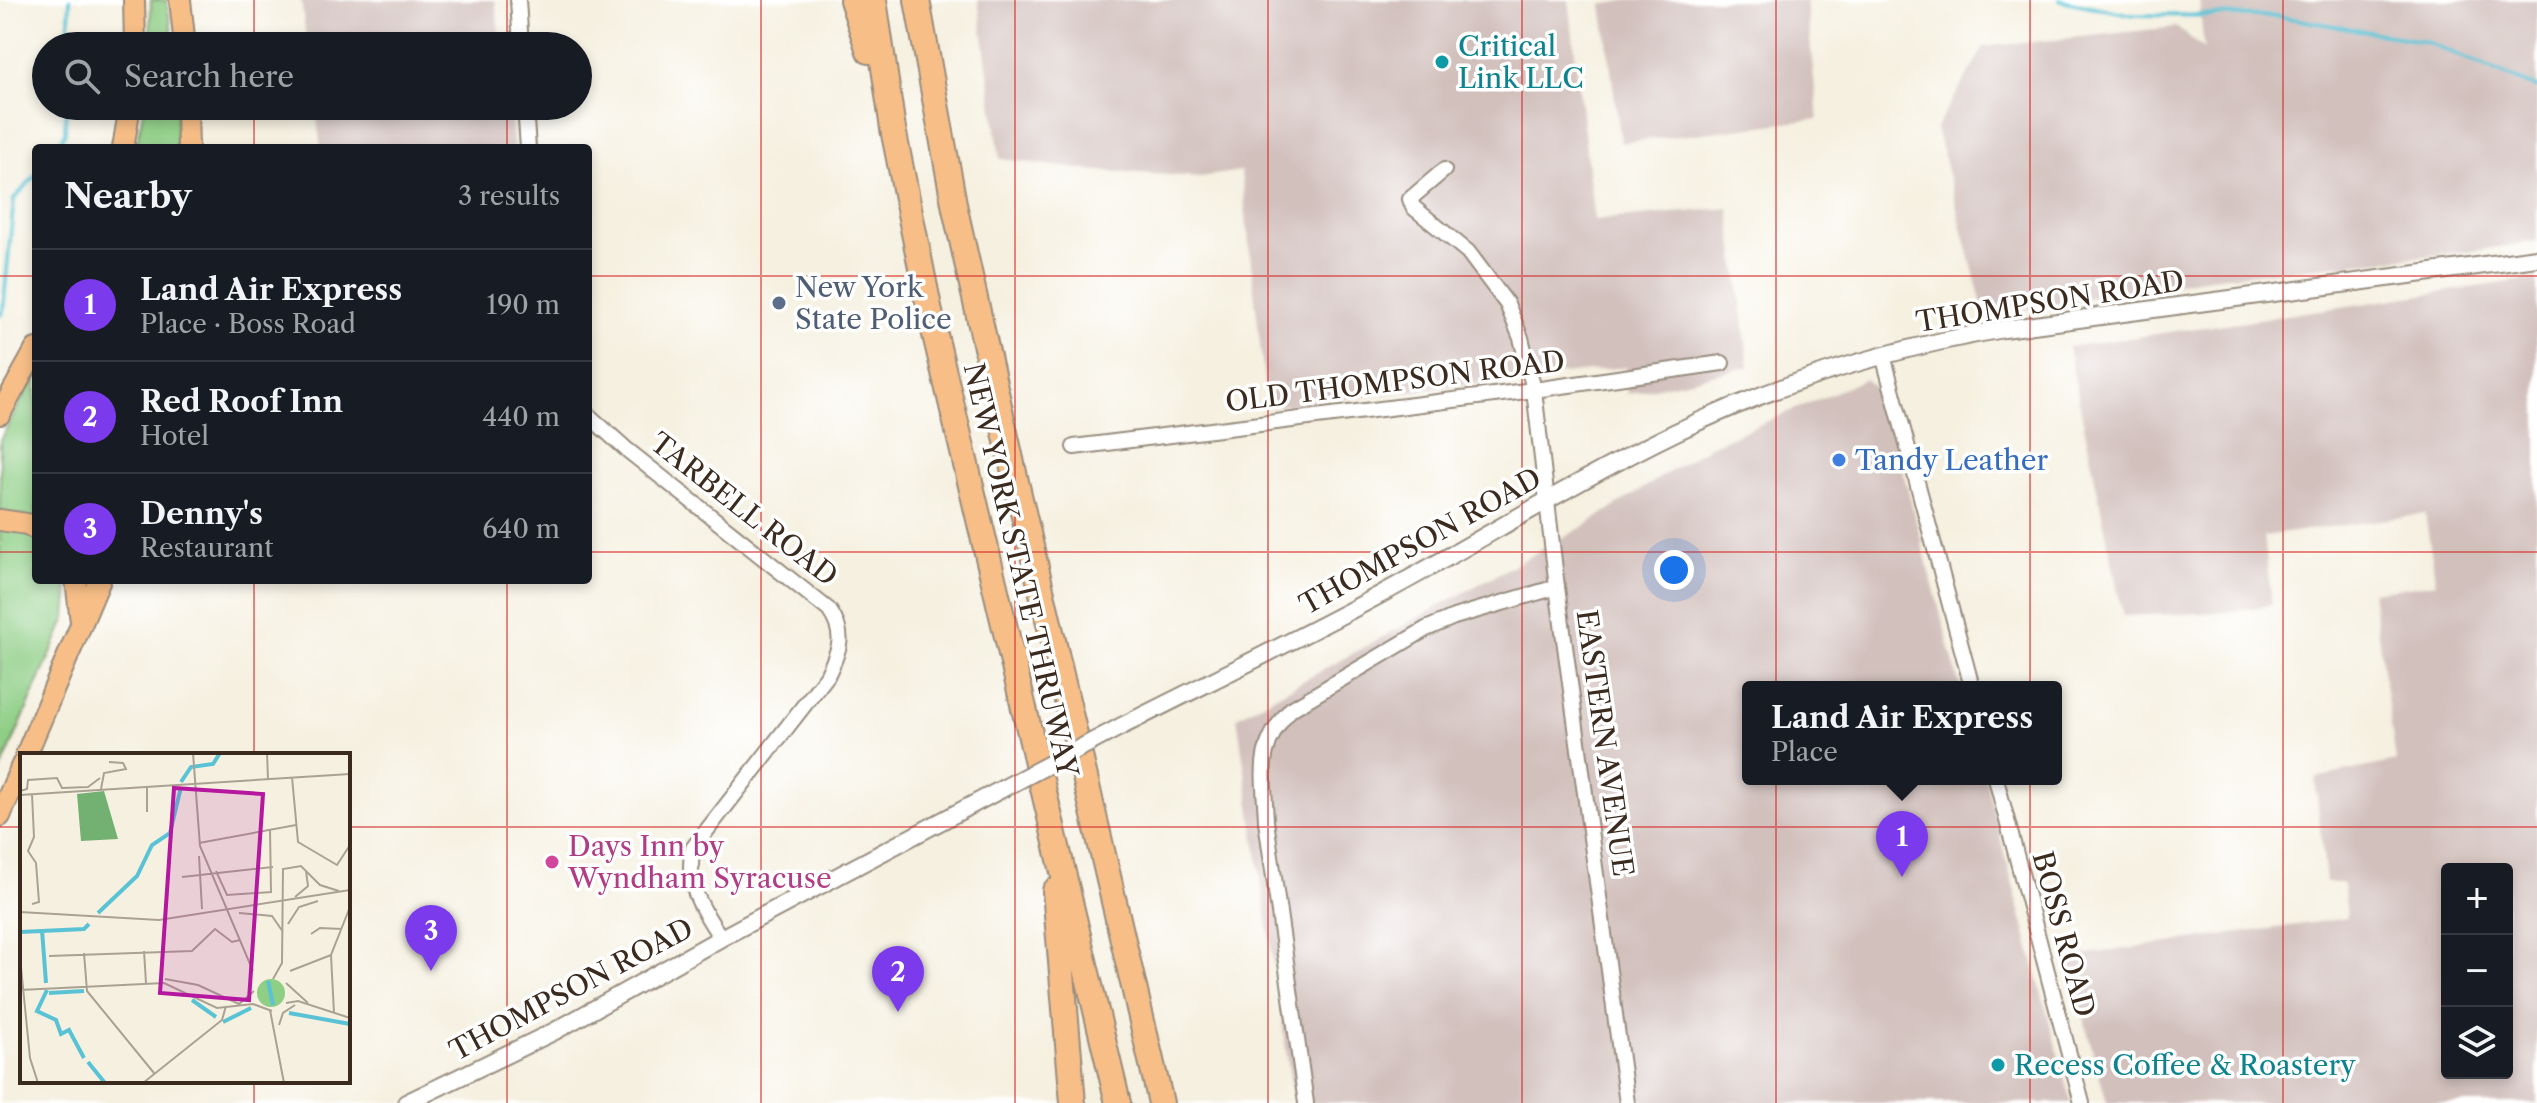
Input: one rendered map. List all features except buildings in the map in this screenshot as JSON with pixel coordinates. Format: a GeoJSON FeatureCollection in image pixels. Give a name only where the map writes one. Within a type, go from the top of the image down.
{"type":"FeatureCollection","features":[{"type":"Feature","properties":{"kind":"highway"},"geometry":{"type":"LineString","coordinates":[[852,0],[893,129]]}},
{"type":"Feature","properties":{"kind":"highway","name":"NEW YORK STATE THRUWAY"},"geometry":{"type":"LineString","coordinates":[[874,0],[893,129],[932,322],[1118,1103]]}},
{"type":"Feature","properties":{"kind":"highway","name":"NEW YORK STATE THRUWAY"},"geometry":{"type":"LineString","coordinates":[[917,0],[958,224],[1161,1103]]}},
{"type":"Feature","properties":{"kind":"highway"},"geometry":{"type":"LineString","coordinates":[[1048,813],[1073,1103]]}},
{"type":"Feature","properties":{"kind":"main road"},"geometry":{"type":"LineString","coordinates":[[134,0],[135,32]]}},
{"type":"Feature","properties":{"kind":"main road"},"geometry":{"type":"LineString","coordinates":[[178,0],[183,32]]}},
{"type":"Feature","properties":{"kind":"main road"},"geometry":{"type":"LineString","coordinates":[[124,144],[128,120]]}},
{"type":"Feature","properties":{"kind":"main road"},"geometry":{"type":"LineString","coordinates":[[187,120],[188,144]]}},
{"type":"Feature","properties":{"kind":"main road"},"geometry":{"type":"LineString","coordinates":[[0,414],[32,356]]}},
{"type":"Feature","properties":{"kind":"main road"},"geometry":{"type":"LineString","coordinates":[[0,520],[32,527]]}},
{"type":"Feature","properties":{"kind":"main road"},"geometry":{"type":"LineString","coordinates":[[77,584],[82,626]]}},
{"type":"Feature","properties":{"kind":"main road"},"geometry":{"type":"LineString","coordinates":[[27,753],[98,584]]}},
{"type":"Feature","properties":{"kind":"main road"},"geometry":{"type":"LineString","coordinates":[[0,816],[5,794],[20,768]]}},
{"type":"Feature","properties":{"kind":"street"},"geometry":{"type":"LineString","coordinates":[[518,0],[520,32]]}},
{"type":"Feature","properties":{"kind":"street"},"geometry":{"type":"LineString","coordinates":[[526,120],[528,144]]}},
{"type":"Feature","properties":{"kind":"street","name":"EASTERN AVENUE"},"geometry":{"type":"LineString","coordinates":[[1444,170],[1414,194],[1410,199],[1413,207],[1468,252],[1507,304],[1521,338],[1534,390],[1557,587],[1627,1103]]}},
{"type":"Feature","properties":{"kind":"street","name":"THOMPSON ROAD"},"geometry":{"type":"LineString","coordinates":[[406,1103],[555,1031],[721,938],[1002,789],[1374,598],[1677,432],[1736,406],[1883,355],[2004,329],[2537,258]]}},
{"type":"Feature","properties":{"kind":"street"},"geometry":{"type":"LineString","coordinates":[[1883,355],[1970,681]]}},
{"type":"Feature","properties":{"kind":"street","name":"OLD THOMPSON ROAD"},"geometry":{"type":"LineString","coordinates":[[1074,447],[1534,390],[1722,363]]}},
{"type":"Feature","properties":{"kind":"street","name":"TARBELL ROAD"},"geometry":{"type":"LineString","coordinates":[[592,419],[829,610],[839,628],[840,642],[827,676],[693,848],[689,864],[691,884],[721,938]]}},
{"type":"Feature","properties":{"kind":"street"},"geometry":{"type":"LineString","coordinates":[[1306,1103],[1266,821],[1264,777],[1268,740],[1291,709],[1426,629],[1454,617],[1557,587]]}},
{"type":"Feature","properties":{"kind":"street","name":"BOSS ROAD"},"geometry":{"type":"LineString","coordinates":[[1998,785],[2082,1103]]}},
{"type":"Feature","properties":{"kind":"shaded area"},"geometry":{"type":"Polygon","coordinates":[[[301,0],[495,0],[499,32],[305,32],[301,0]]]}},
{"type":"Feature","properties":{"kind":"shaded area"},"geometry":{"type":"Polygon","coordinates":[[[978,0],[1569,0],[1594,220],[1729,208],[1749,367],[1627,394],[1626,367],[1267,407],[1241,171],[1201,177],[1086,170],[1000,159],[978,0]]]}},
{"type":"Feature","properties":{"kind":"shaded area"},"geometry":{"type":"Polygon","coordinates":[[[1629,0],[1806,0],[1818,119],[1621,143],[1602,5],[1629,0]]]}},
{"type":"Feature","properties":{"kind":"shaded area"},"geometry":{"type":"Polygon","coordinates":[[[2199,0],[2537,0],[2537,241],[2475,251],[2209,278],[1985,316],[1936,128],[1984,47],[2176,27],[2204,49],[2199,0]]]}},
{"type":"Feature","properties":{"kind":"shaded area"},"geometry":{"type":"Polygon","coordinates":[[[317,120],[511,120],[514,144],[320,144],[317,120]]]}},
{"type":"Feature","properties":{"kind":"shaded area"},"geometry":{"type":"Polygon","coordinates":[[[2537,278],[2537,1103],[2107,1103],[2067,957],[2347,918],[2343,883],[2326,883],[2315,778],[2396,761],[2372,592],[2436,583],[2425,514],[2264,536],[2272,605],[2228,612],[2123,616],[2068,347],[2537,278]]]}},
{"type":"Feature","properties":{"kind":"shaded area"},"geometry":{"type":"Polygon","coordinates":[[[1865,379],[1882,393],[1958,681],[1742,681],[1742,785],[1987,785],[2071,1103],[1294,1103],[1237,717],[1581,528],[1710,446],[1865,379]]]}},
{"type":"Feature","properties":{"kind":"green space"},"geometry":{"type":"Polygon","coordinates":[[[151,0],[166,0],[172,32],[150,32],[151,0]]]}},
{"type":"Feature","properties":{"kind":"green space"},"geometry":{"type":"Polygon","coordinates":[[[141,120],[176,120],[177,144],[137,144],[141,120]]]}},
{"type":"Feature","properties":{"kind":"green space"},"geometry":{"type":"Polygon","coordinates":[[[32,381],[32,517],[0,511],[0,440],[32,381]]]}},
{"type":"Feature","properties":{"kind":"green space"},"geometry":{"type":"Polygon","coordinates":[[[0,529],[32,536],[32,584],[67,584],[68,595],[66,618],[0,772],[0,529]]]}},
{"type":"Feature","properties":{"kind":"waterway"},"geometry":{"type":"LineString","coordinates":[[69,32],[70,0]]}},
{"type":"Feature","properties":{"kind":"waterway"},"geometry":{"type":"LineString","coordinates":[[2060,0],[2134,15],[2277,16],[2427,42],[2537,88]]}},
{"type":"Feature","properties":{"kind":"waterway"},"geometry":{"type":"LineString","coordinates":[[58,144],[65,133],[65,120]]}},
{"type":"Feature","properties":{"kind":"waterway"},"geometry":{"type":"LineString","coordinates":[[0,315],[3,311],[14,199],[32,179]]}},
{"type":"Feature","properties":{"kind":"place","name":"Critical Link LLC"},"geometry":{"type":"Point","coordinates":[1442,62]}},
{"type":"Feature","properties":{"kind":"place","name":"New York State Police"},"geometry":{"type":"Point","coordinates":[779,303]}},
{"type":"Feature","properties":{"kind":"place","name":"Tandy Leather"},"geometry":{"type":"Point","coordinates":[1839,460]}},
{"type":"Feature","properties":{"kind":"place","name":"Days Inn by Wyndham Syracuse"},"geometry":{"type":"Point","coordinates":[552,862]}},
{"type":"Feature","properties":{"kind":"place","name":"Land Air Express"},"geometry":{"type":"Point","coordinates":[1902,877]}},
{"type":"Feature","properties":{"kind":"place","name":"Denny's"},"geometry":{"type":"Point","coordinates":[431,971]}},
{"type":"Feature","properties":{"kind":"place","name":"Red Roof Inn"},"geometry":{"type":"Point","coordinates":[898,1012]}},
{"type":"Feature","properties":{"kind":"place","name":"Recess Coffee & Roastery"},"geometry":{"type":"Point","coordinates":[1998,1065]}}]}
